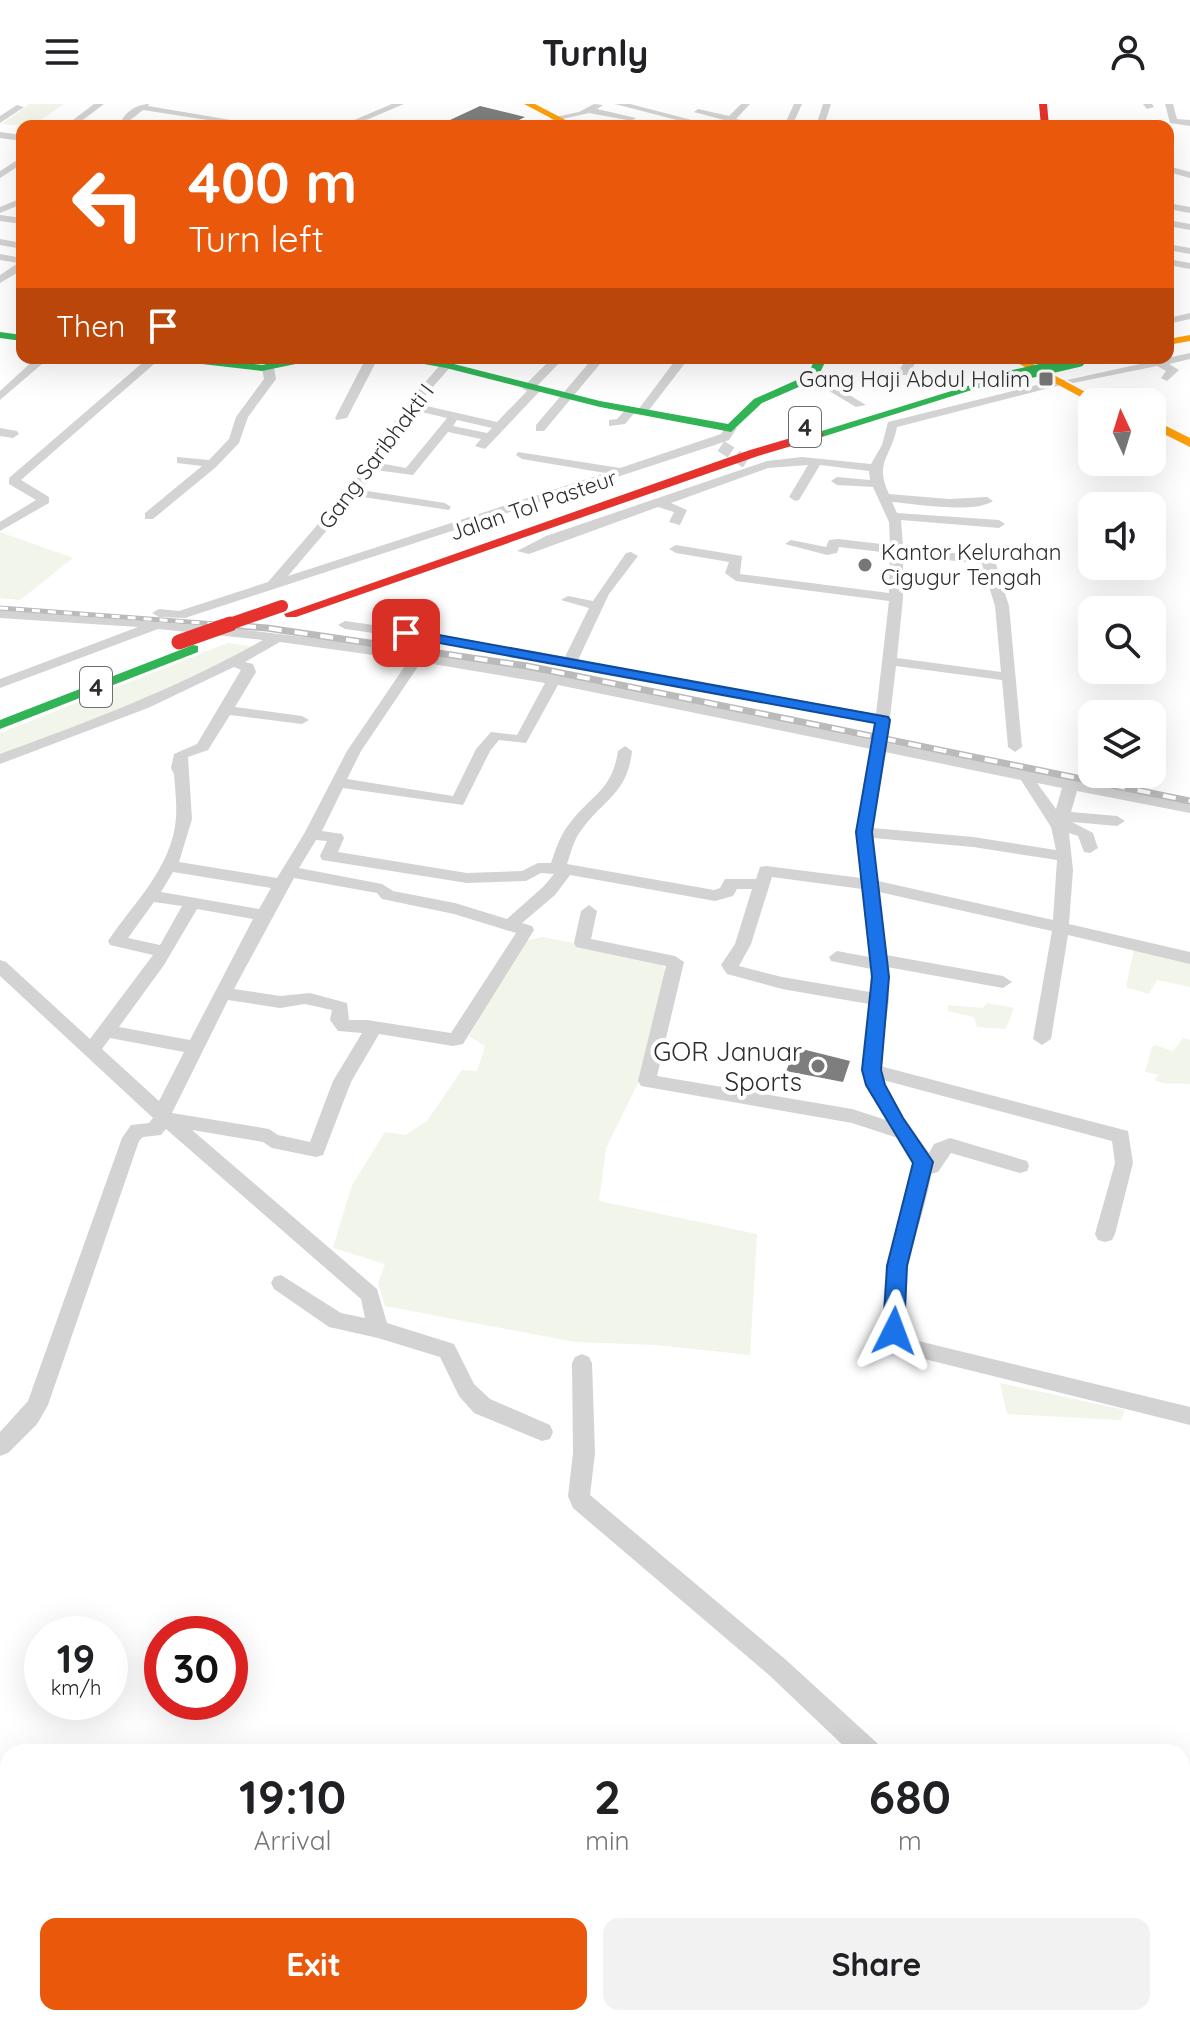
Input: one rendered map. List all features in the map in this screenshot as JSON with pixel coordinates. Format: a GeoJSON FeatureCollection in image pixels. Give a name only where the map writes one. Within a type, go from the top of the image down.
{"type":"FeatureCollection","features":[{"type":"Feature","properties":{"kind":"main road"},"geometry":{"type":"LineString","coordinates":[[528,104],[558,120]]}},
{"type":"Feature","properties":{"kind":"main road"},"geometry":{"type":"LineString","coordinates":[[231,364],[268,368],[284,364]]}},
{"type":"Feature","properties":{"kind":"main road"},"geometry":{"type":"LineString","coordinates":[[439,364],[640,416],[731,428],[742,413],[759,399],[813,377],[818,364]]}},
{"type":"Feature","properties":{"kind":"main road"},"geometry":{"type":"LineString","coordinates":[[1028,364],[1083,388]]}},
{"type":"Feature","properties":{"kind":"main road","name":"Jalan Tol Pasteur"},"geometry":{"type":"LineString","coordinates":[[0,712],[623,486],[820,422],[1032,364]]}},
{"type":"Feature","properties":{"kind":"main road"},"geometry":{"type":"LineString","coordinates":[[1040,364],[1078,388]]}},
{"type":"Feature","properties":{"kind":"main road","name":"Jalan Tol Pasteur"},"geometry":{"type":"LineString","coordinates":[[999,375],[1057,364]]}},
{"type":"Feature","properties":{"kind":"main road"},"geometry":{"type":"LineString","coordinates":[[1166,430],[1190,443]]}},
{"type":"Feature","properties":{"kind":"main road"},"geometry":{"type":"LineString","coordinates":[[1166,438],[1190,451]]}},
{"type":"Feature","properties":{"kind":"main road","name":"Jalan Tol Pasteur"},"geometry":{"type":"LineString","coordinates":[[0,725],[186,646]]}},
{"type":"Feature","properties":{"kind":"street"},"geometry":{"type":"LineString","coordinates":[[77,120],[100,104]]}},
{"type":"Feature","properties":{"kind":"street"},"geometry":{"type":"LineString","coordinates":[[359,120],[400,104]]}},
{"type":"Feature","properties":{"kind":"street"},"geometry":{"type":"LineString","coordinates":[[619,104],[686,120]]}},
{"type":"Feature","properties":{"kind":"street"},"geometry":{"type":"LineString","coordinates":[[659,104],[721,120]]}},
{"type":"Feature","properties":{"kind":"street"},"geometry":{"type":"LineString","coordinates":[[692,111],[704,104]]}},
{"type":"Feature","properties":{"kind":"street"},"geometry":{"type":"LineString","coordinates":[[729,120],[746,104]]}},
{"type":"Feature","properties":{"kind":"street"},"geometry":{"type":"LineString","coordinates":[[125,120],[143,105],[229,120]]}},
{"type":"Feature","properties":{"kind":"street"},"geometry":{"type":"LineString","coordinates":[[0,120],[20,107]]}},
{"type":"Feature","properties":{"kind":"street"},"geometry":{"type":"LineString","coordinates":[[570,120],[594,107],[641,120]]}},
{"type":"Feature","properties":{"kind":"street"},"geometry":{"type":"LineString","coordinates":[[0,397],[36,364]]}},
{"type":"Feature","properties":{"kind":"street"},"geometry":{"type":"LineString","coordinates":[[5,488],[148,364]]}},
{"type":"Feature","properties":{"kind":"street"},"geometry":{"type":"LineString","coordinates":[[341,418],[369,364]]}},
{"type":"Feature","properties":{"kind":"street"},"geometry":{"type":"LineString","coordinates":[[481,446],[508,420],[553,364]]}},
{"type":"Feature","properties":{"kind":"street"},"geometry":{"type":"LineString","coordinates":[[540,428],[594,364]]}},
{"type":"Feature","properties":{"kind":"street"},"geometry":{"type":"LineString","coordinates":[[613,423],[640,416],[679,364]]}},
{"type":"Feature","properties":{"kind":"street"},"geometry":{"type":"LineString","coordinates":[[903,373],[909,364]]}},
{"type":"Feature","properties":{"kind":"street"},"geometry":{"type":"LineString","coordinates":[[1148,364],[886,422],[888,445],[875,468],[880,491],[893,516],[896,598],[883,720],[864,832],[879,962],[880,1000],[871,1070],[875,1085],[921,1155],[923,1169],[897,1266],[894,1331],[903,1346],[1190,1416]]}},
{"type":"Feature","properties":{"kind":"street"},"geometry":{"type":"LineString","coordinates":[[1161,364],[1173,370],[1167,378]]}},
{"type":"Feature","properties":{"kind":"street","name":"Gang Saribhakti I"},"geometry":{"type":"LineString","coordinates":[[274,583],[353,492],[410,406],[446,365]]}},
{"type":"Feature","properties":{"kind":"street"},"geometry":{"type":"LineString","coordinates":[[149,516],[212,464],[235,440],[242,417],[270,379],[268,368]]}},
{"type":"Feature","properties":{"kind":"street"},"geometry":{"type":"LineString","coordinates":[[813,377],[860,405]]}},
{"type":"Feature","properties":{"kind":"street"},"geometry":{"type":"LineString","coordinates":[[349,404],[367,406]]}},
{"type":"Feature","properties":{"kind":"street"},"geometry":{"type":"LineString","coordinates":[[410,406],[495,431]]}},
{"type":"Feature","properties":{"kind":"street"},"geometry":{"type":"LineString","coordinates":[[372,466],[409,472],[454,417]]}},
{"type":"Feature","properties":{"kind":"street"},"geometry":{"type":"LineString","coordinates":[[444,428],[495,431]]}},
{"type":"Feature","properties":{"kind":"street"},"geometry":{"type":"LineString","coordinates":[[21,603],[180,615],[274,583],[623,486],[716,444],[731,428]]}},
{"type":"Feature","properties":{"kind":"street"},"geometry":{"type":"LineString","coordinates":[[522,455],[623,486]]}},
{"type":"Feature","properties":{"kind":"street"},"geometry":{"type":"LineString","coordinates":[[181,460],[212,464]]}},
{"type":"Feature","properties":{"kind":"street"},"geometry":{"type":"LineString","coordinates":[[524,551],[551,539],[734,478],[750,465],[791,460],[875,468]]}},
{"type":"Feature","properties":{"kind":"street"},"geometry":{"type":"LineString","coordinates":[[795,497],[816,462]]}},
{"type":"Feature","properties":{"kind":"street"},"geometry":{"type":"LineString","coordinates":[[837,481],[949,503],[987,501]]}},
{"type":"Feature","properties":{"kind":"street"},"geometry":{"type":"LineString","coordinates":[[0,527],[45,500],[5,488]]}},
{"type":"Feature","properties":{"kind":"street"},"geometry":{"type":"LineString","coordinates":[[353,492],[445,507]]}},
{"type":"Feature","properties":{"kind":"street"},"geometry":{"type":"LineString","coordinates":[[660,504],[681,510],[675,522]]}},
{"type":"Feature","properties":{"kind":"street"},"geometry":{"type":"LineString","coordinates":[[893,516],[999,524]]}},
{"type":"Feature","properties":{"kind":"street"},"geometry":{"type":"LineString","coordinates":[[791,544],[829,551],[838,543],[988,561],[1002,606],[1015,747]]}},
{"type":"Feature","properties":{"kind":"street"},"geometry":{"type":"LineString","coordinates":[[676,549],[737,559],[732,573],[736,577],[896,598]]}},
{"type":"Feature","properties":{"kind":"street"},"geometry":{"type":"LineString","coordinates":[[570,662],[597,606],[631,556]]}},
{"type":"Feature","properties":{"kind":"street"},"geometry":{"type":"LineString","coordinates":[[568,600],[597,606]]}},
{"type":"Feature","properties":{"kind":"street"},"geometry":{"type":"LineString","coordinates":[[0,614],[159,624],[419,655],[555,678],[1190,808]]}},
{"type":"Feature","properties":{"kind":"street"},"geometry":{"type":"LineString","coordinates":[[0,684],[159,624]]}},
{"type":"Feature","properties":{"kind":"street"},"geometry":{"type":"LineString","coordinates":[[345,625],[570,662],[883,720]]}},
{"type":"Feature","properties":{"kind":"street"},"geometry":{"type":"LineString","coordinates":[[0,759],[133,711],[234,663],[279,637]]}},
{"type":"Feature","properties":{"kind":"street"},"geometry":{"type":"LineString","coordinates":[[0,1446],[37,1405],[131,1138],[138,1130],[154,1130],[165,1116],[193,1047],[263,915],[312,834],[354,751],[419,655]]}},
{"type":"Feature","properties":{"kind":"street"},"geometry":{"type":"LineString","coordinates":[[889,661],[1009,677]]}},
{"type":"Feature","properties":{"kind":"street"},"geometry":{"type":"LineString","coordinates":[[164,952],[116,941],[130,926],[169,866],[184,819],[182,774],[179,768],[181,754],[203,747],[228,710],[249,672],[248,667],[234,663]]}},
{"type":"Feature","properties":{"kind":"street"},"geometry":{"type":"LineString","coordinates":[[340,783],[458,802],[483,749],[496,735],[521,740],[555,678]]}},
{"type":"Feature","properties":{"kind":"street"},"geometry":{"type":"LineString","coordinates":[[228,710],[302,720]]}},
{"type":"Feature","properties":{"kind":"street"},"geometry":{"type":"LineString","coordinates":[[511,924],[549,891],[561,868],[572,830],[606,798],[617,782],[625,751]]}},
{"type":"Feature","properties":{"kind":"street"},"geometry":{"type":"LineString","coordinates":[[1026,775],[1032,790],[1060,828],[1066,872],[1042,1039]]}},
{"type":"Feature","properties":{"kind":"street"},"geometry":{"type":"LineString","coordinates":[[1072,784],[1063,801],[1065,827],[1085,833],[1090,848]]}},
{"type":"Feature","properties":{"kind":"street"},"geometry":{"type":"LineString","coordinates":[[1063,816],[1117,821]]}},
{"type":"Feature","properties":{"kind":"street"},"geometry":{"type":"LineString","coordinates":[[864,832],[973,842],[1063,856]]}},
{"type":"Feature","properties":{"kind":"street"},"geometry":{"type":"LineString","coordinates":[[312,834],[336,838],[328,856],[467,878],[526,876],[536,869],[561,868],[715,896],[723,895],[734,882],[759,884]]}},
{"type":"Feature","properties":{"kind":"street"},"geometry":{"type":"LineString","coordinates":[[169,866],[382,889],[388,895],[526,929],[457,1039],[374,1027],[342,1026],[339,1020],[341,1007],[328,1003],[297,998],[280,1002],[224,993]]}},
{"type":"Feature","properties":{"kind":"street"},"geometry":{"type":"LineString","coordinates":[[880,1000],[782,983],[733,970],[730,965],[743,944],[759,884],[766,871],[870,885],[1190,958]]}},
{"type":"Feature","properties":{"kind":"street"},"geometry":{"type":"LineString","coordinates":[[148,895],[263,915]]}},
{"type":"Feature","properties":{"kind":"street"},"geometry":{"type":"LineString","coordinates":[[91,1050],[127,1008],[192,904]]}},
{"type":"Feature","properties":{"kind":"street"},"geometry":{"type":"LineString","coordinates":[[589,911],[582,943],[675,962],[647,1081],[852,1116],[905,1133]]}},
{"type":"Feature","properties":{"kind":"street"},"geometry":{"type":"LineString","coordinates":[[837,957],[1003,982]]}},
{"type":"Feature","properties":{"kind":"street"},"geometry":{"type":"LineString","coordinates":[[0,966],[165,1116],[370,1295],[378,1329]]}},
{"type":"Feature","properties":{"kind":"street"},"geometry":{"type":"LineString","coordinates":[[165,1116],[269,1136],[272,1141],[316,1150],[342,1081],[374,1027]]}},
{"type":"Feature","properties":{"kind":"street"},"geometry":{"type":"LineString","coordinates":[[106,1031],[193,1047]]}},
{"type":"Feature","properties":{"kind":"street"},"geometry":{"type":"LineString","coordinates":[[871,1070],[1121,1136],[1124,1163],[1105,1234]]}},
{"type":"Feature","properties":{"kind":"street"},"geometry":{"type":"LineString","coordinates":[[923,1169],[931,1167],[941,1149],[950,1145],[1020,1166]]}},
{"type":"Feature","properties":{"kind":"street"},"geometry":{"type":"LineString","coordinates":[[281,1283],[336,1321],[378,1329],[447,1350],[466,1390],[482,1406],[542,1432]]}},
{"type":"Feature","properties":{"kind":"street"},"geometry":{"type":"LineString","coordinates":[[582,1363],[584,1453],[581,1501],[777,1667],[859,1744]]}},
{"type":"Feature","properties":{"kind":"shaded area"},"geometry":{"type":"Polygon","coordinates":[[[29,104],[64,104],[41,120],[16,120],[16,125],[2,124],[29,104]]]}},
{"type":"Feature","properties":{"kind":"shaded area"},"geometry":{"type":"Polygon","coordinates":[[[0,532],[73,558],[20,600],[0,598],[0,532]]]}},
{"type":"Feature","properties":{"kind":"shaded area"},"geometry":{"type":"Polygon","coordinates":[[[228,643],[258,647],[169,692],[0,755],[0,733],[228,643]]]}},
{"type":"Feature","properties":{"kind":"shaded area"},"geometry":{"type":"Polygon","coordinates":[[[543,937],[659,960],[666,971],[641,1077],[606,1148],[599,1201],[757,1234],[750,1355],[657,1345],[575,1342],[385,1306],[378,1283],[385,1264],[333,1248],[352,1185],[385,1132],[405,1135],[427,1121],[462,1070],[477,1071],[485,1046],[469,1036],[520,942],[543,937]]]}},
{"type":"Feature","properties":{"kind":"shaded area"},"geometry":{"type":"Polygon","coordinates":[[[1134,950],[1190,959],[1190,987],[1157,980],[1149,994],[1126,987],[1134,950]]]}},
{"type":"Feature","properties":{"kind":"shaded area"},"geometry":{"type":"Polygon","coordinates":[[[987,1003],[1014,1008],[1006,1029],[977,1027],[974,1017],[948,1011],[948,1005],[983,1008],[987,1003]]]}},
{"type":"Feature","properties":{"kind":"shaded area"},"geometry":{"type":"Polygon","coordinates":[[[1183,1038],[1190,1040],[1190,1084],[1154,1080],[1159,1075],[1145,1072],[1152,1047],[1155,1045],[1173,1051],[1183,1038]]]}},
{"type":"Feature","properties":{"kind":"shaded area"},"geometry":{"type":"Polygon","coordinates":[[[1000,1383],[1125,1410],[1121,1420],[1007,1414],[1000,1383]]]}},
{"type":"Feature","properties":{"kind":"building"},"geometry":{"type":"Polygon","coordinates":[[[480,106],[525,117],[519,120],[450,120],[480,106]]]}},
{"type":"Feature","properties":{"kind":"building","name":"GOR Januar Sports"},"geometry":{"type":"Polygon","coordinates":[[[802,1049],[850,1061],[843,1082],[786,1071],[794,1053],[800,1053],[802,1049]]]}},
{"type":"Feature","properties":{"kind":"tunnel"},"geometry":{"type":"LineString","coordinates":[[721,446],[747,463]]}},
{"type":"Feature","properties":{"kind":"railway"},"geometry":{"type":"LineString","coordinates":[[0,608],[230,625]]}},
{"type":"Feature","properties":{"kind":"railway"},"geometry":{"type":"LineString","coordinates":[[217,624],[230,625]]}},
{"type":"Feature","properties":{"kind":"railway"},"geometry":{"type":"LineString","coordinates":[[230,625],[243,626]]}},
{"type":"Feature","properties":{"kind":"railway"},"geometry":{"type":"LineString","coordinates":[[230,625],[527,666],[1190,801]]}},
{"type":"Feature","properties":{"kind":"traffic: fast"},"geometry":{"type":"LineString","coordinates":[[0,335],[16,337]]}},
{"type":"Feature","properties":{"kind":"traffic: fast"},"geometry":{"type":"LineString","coordinates":[[228,364],[262,368],[281,364]]}},
{"type":"Feature","properties":{"kind":"traffic: fast"},"geometry":{"type":"LineString","coordinates":[[439,364],[600,404],[731,428],[758,401],[813,377],[818,364]]}},
{"type":"Feature","properties":{"kind":"traffic: fast"},"geometry":{"type":"LineString","coordinates":[[1004,378],[1066,364]]}},
{"type":"Feature","properties":{"kind":"traffic: fast"},"geometry":{"type":"LineString","coordinates":[[818,434],[1004,378]]}},
{"type":"Feature","properties":{"kind":"traffic: fast"},"geometry":{"type":"LineString","coordinates":[[0,725],[193,649]]}},
{"type":"Feature","properties":{"kind":"traffic: slow"},"geometry":{"type":"LineString","coordinates":[[528,104],[561,120]]}},
{"type":"Feature","properties":{"kind":"traffic: slow"},"geometry":{"type":"LineString","coordinates":[[1174,341],[1190,338]]}},
{"type":"Feature","properties":{"kind":"traffic: slow"},"geometry":{"type":"LineString","coordinates":[[1025,364],[1078,392]]}},
{"type":"Feature","properties":{"kind":"traffic: slow"},"geometry":{"type":"LineString","coordinates":[[1166,430],[1190,443]]}},
{"type":"Feature","properties":{"kind":"traffic: jam"},"geometry":{"type":"LineString","coordinates":[[1043,104],[1044,120]]}},
{"type":"Feature","properties":{"kind":"traffic: jam"},"geometry":{"type":"LineString","coordinates":[[291,614],[754,453],[818,434]]}},
{"type":"Feature","properties":{"kind":"traffic: jam"},"geometry":{"type":"LineString","coordinates":[[179,642],[282,606]]}},
{"type":"Feature","properties":{"kind":"place","name":"Gang Haji Abdul Halim"},"geometry":{"type":"Point","coordinates":[1046,379]}},
{"type":"Feature","properties":{"kind":"place","name":"Kantor Kelurahan Cigugur Tengah"},"geometry":{"type":"Point","coordinates":[865,565]}},
{"type":"Feature","properties":{"kind":"place","name":"GOR Januar Sports"},"geometry":{"type":"Point","coordinates":[818,1066]}},
{"type":"Feature","properties":{"kind":"route"},"geometry":{"type":"LineString","coordinates":[[406,633],[883,720],[864,832],[865,863],[880,977],[871,1070],[875,1085],[923,1162],[897,1266],[894,1331]]}}]}
